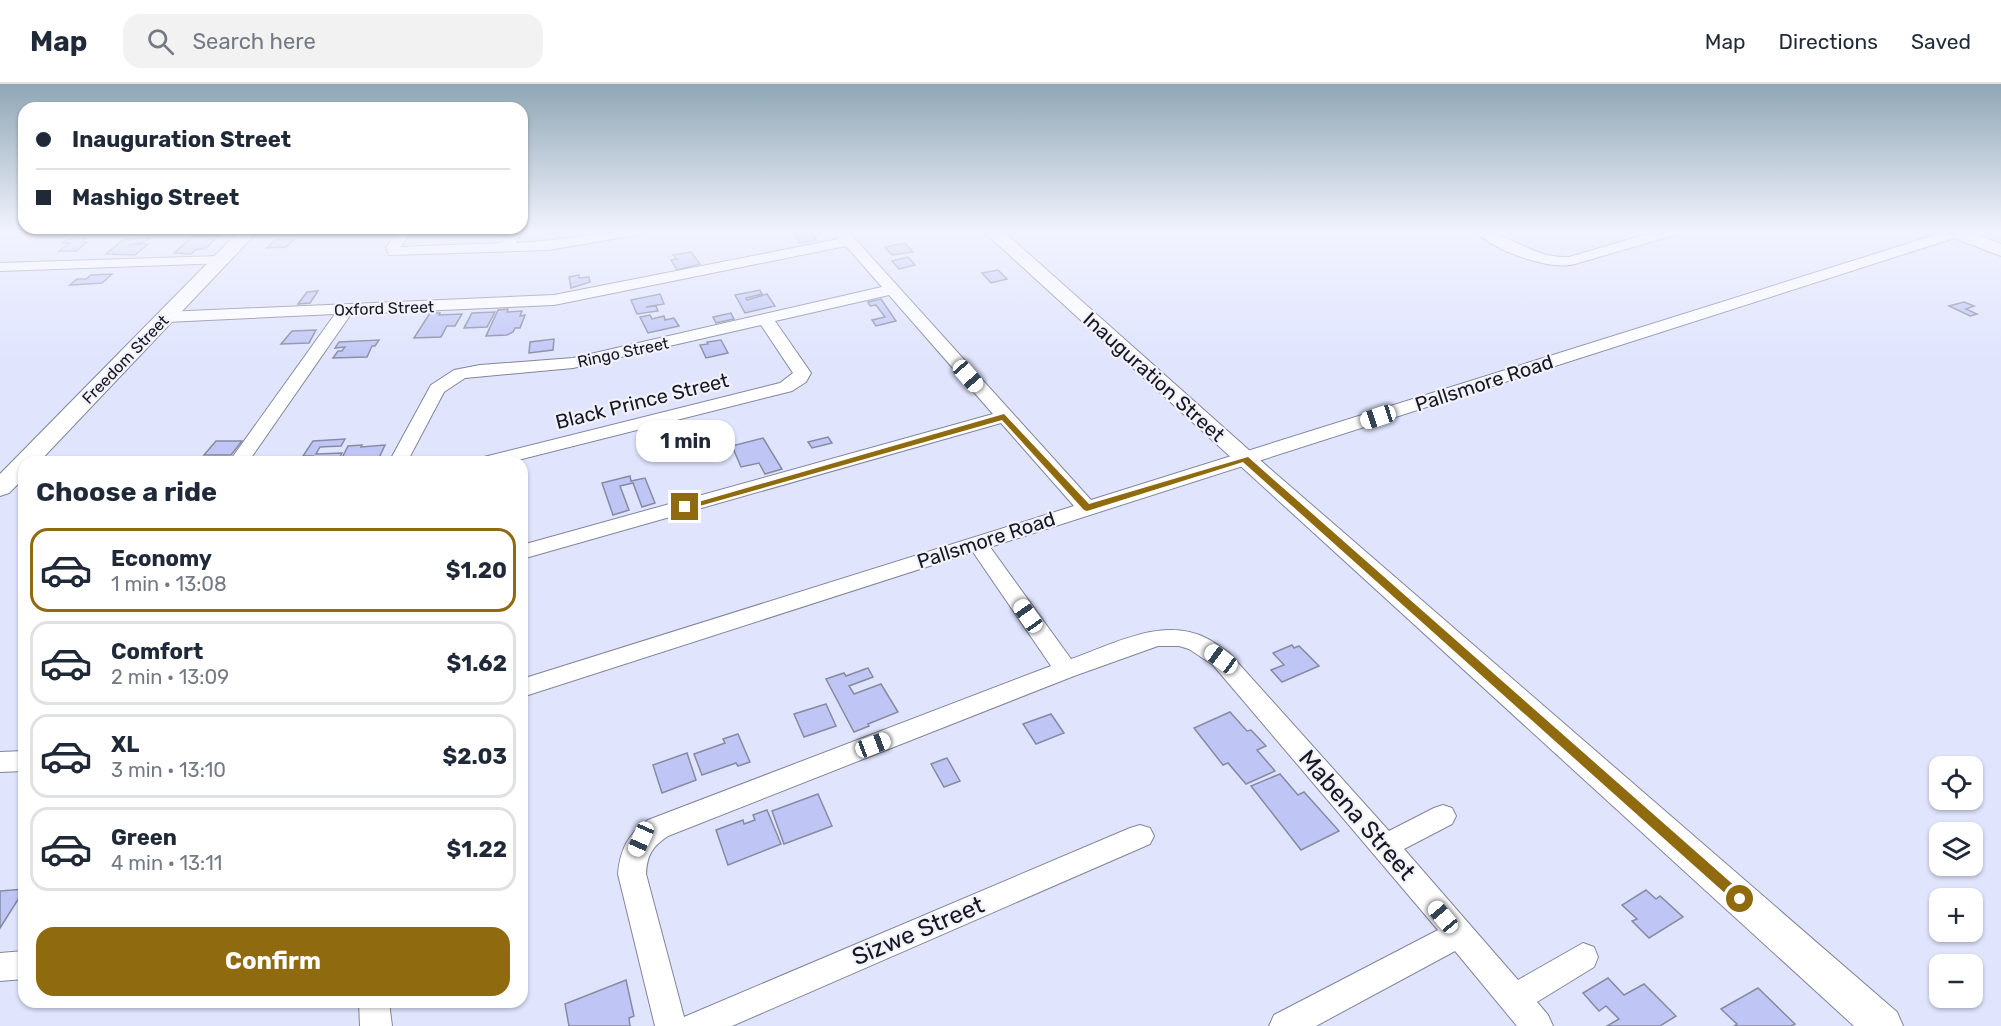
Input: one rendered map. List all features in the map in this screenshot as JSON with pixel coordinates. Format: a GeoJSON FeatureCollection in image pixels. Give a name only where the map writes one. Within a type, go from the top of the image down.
{"type":"FeatureCollection","features":[{"type":"Feature","properties":{"kind":"street","name":"Freedom Street"},"geometry":{"type":"LineString","coordinates":[[32,456],[207,274]]}},
{"type":"Feature","properties":{"kind":"street","name":"Oxford Street"},"geometry":{"type":"LineString","coordinates":[[166,317],[565,299],[674,274]]}},
{"type":"Feature","properties":{"kind":"street"},"geometry":{"type":"LineString","coordinates":[[877,274],[1087,508]]}},
{"type":"Feature","properties":{"kind":"street","name":"Inauguration Street"},"geometry":{"type":"LineString","coordinates":[[1040,274],[1883,1026]]}},
{"type":"Feature","properties":{"kind":"street","name":"Pallsmore Road"},"geometry":{"type":"LineString","coordinates":[[528,686],[1823,274]]}},
{"type":"Feature","properties":{"kind":"street","name":"Ringo Street"},"geometry":{"type":"LineString","coordinates":[[401,456],[437,389],[459,374],[480,370],[573,363],[891,290]]}},
{"type":"Feature","properties":{"kind":"street"},"geometry":{"type":"LineString","coordinates":[[242,456],[346,310]]}},
{"type":"Feature","properties":{"kind":"street","name":"Black Prince Street"},"geometry":{"type":"LineString","coordinates":[[511,456],[778,390],[795,382],[802,373],[766,320]]}},
{"type":"Feature","properties":{"kind":"street"},"geometry":{"type":"LineString","coordinates":[[528,550],[1004,417]]}},
{"type":"Feature","properties":{"kind":"street","name":"Freedom Street"},"geometry":{"type":"LineString","coordinates":[[0,488],[18,470]]}},
{"type":"Feature","properties":{"kind":"street"},"geometry":{"type":"LineString","coordinates":[[670,1026],[632,874],[633,858],[641,839],[658,828],[1066,670],[977,543]]}},
{"type":"Feature","properties":{"kind":"street","name":"Mabena Street"},"geometry":{"type":"LineString","coordinates":[[1066,670],[1157,638],[1179,638],[1197,643],[1221,659],[1385,846],[1538,1026]]}},
{"type":"Feature","properties":{"kind":"street"},"geometry":{"type":"LineString","coordinates":[[0,762],[18,761]]}},
{"type":"Feature","properties":{"kind":"street"},"geometry":{"type":"LineString","coordinates":[[1385,846],[1443,816]]}},
{"type":"Feature","properties":{"kind":"street","name":"Sizwe Street"},"geometry":{"type":"LineString","coordinates":[[696,1026],[1140,836]]}},
{"type":"Feature","properties":{"kind":"street"},"geometry":{"type":"LineString","coordinates":[[1285,1026],[1458,934]]}},
{"type":"Feature","properties":{"kind":"street"},"geometry":{"type":"LineString","coordinates":[[1515,999],[1583,957]]}},
{"type":"Feature","properties":{"kind":"street"},"geometry":{"type":"LineString","coordinates":[[0,967],[18,966]]}},
{"type":"Feature","properties":{"kind":"street"},"geometry":{"type":"LineString","coordinates":[[375,1008],[376,1026]]}},
{"type":"Feature","properties":{"kind":"building"},"geometry":{"type":"Polygon","coordinates":[[[112,274],[102,283],[70,285],[77,279],[86,279],[91,275],[112,274]]]}},
{"type":"Feature","properties":{"kind":"building"},"geometry":{"type":"Polygon","coordinates":[[[983,274],[1002,274],[1007,279],[991,283],[983,274]]]}},
{"type":"Feature","properties":{"kind":"building"},"geometry":{"type":"Polygon","coordinates":[[[579,275],[579,278],[589,277],[590,282],[571,288],[569,277],[579,275]]]}},
{"type":"Feature","properties":{"kind":"building"},"geometry":{"type":"Polygon","coordinates":[[[760,290],[762,294],[746,298],[747,300],[767,294],[775,306],[745,313],[735,295],[760,290]]]}},
{"type":"Feature","properties":{"kind":"building"},"geometry":{"type":"Polygon","coordinates":[[[318,291],[310,303],[298,304],[307,292],[318,291]]]}},
{"type":"Feature","properties":{"kind":"building"},"geometry":{"type":"Polygon","coordinates":[[[660,294],[664,304],[646,307],[656,306],[658,311],[637,314],[631,300],[660,294]]]}},
{"type":"Feature","properties":{"kind":"building"},"geometry":{"type":"Polygon","coordinates":[[[881,299],[896,321],[876,326],[872,320],[885,317],[876,305],[870,306],[868,302],[881,299]]]}},
{"type":"Feature","properties":{"kind":"building"},"geometry":{"type":"Polygon","coordinates":[[[1964,302],[1974,306],[1966,309],[1977,314],[1970,316],[1949,306],[1964,302]]]}},
{"type":"Feature","properties":{"kind":"building"},"geometry":{"type":"Polygon","coordinates":[[[508,309],[507,312],[522,311],[520,316],[525,315],[520,328],[515,328],[507,335],[486,336],[498,310],[508,309]]]}},
{"type":"Feature","properties":{"kind":"building"},"geometry":{"type":"Polygon","coordinates":[[[495,312],[487,327],[464,328],[472,313],[495,312]]]}},
{"type":"Feature","properties":{"kind":"building"},"geometry":{"type":"Polygon","coordinates":[[[430,313],[462,314],[455,326],[447,326],[441,337],[414,338],[430,313]]]}},
{"type":"Feature","properties":{"kind":"building"},"geometry":{"type":"Polygon","coordinates":[[[731,313],[734,319],[716,323],[713,317],[731,313]]]}},
{"type":"Feature","properties":{"kind":"building"},"geometry":{"type":"Polygon","coordinates":[[[650,315],[652,319],[664,316],[665,320],[674,318],[679,326],[648,333],[640,317],[650,315]]]}},
{"type":"Feature","properties":{"kind":"building"},"geometry":{"type":"Polygon","coordinates":[[[316,330],[309,343],[281,344],[292,331],[316,330]]]}},
{"type":"Feature","properties":{"kind":"building"},"geometry":{"type":"Polygon","coordinates":[[[554,339],[553,350],[529,353],[530,342],[554,339]]]}},
{"type":"Feature","properties":{"kind":"building"},"geometry":{"type":"Polygon","coordinates":[[[379,340],[375,346],[372,346],[367,357],[333,358],[345,347],[335,348],[339,342],[379,340]]]}},
{"type":"Feature","properties":{"kind":"building"},"geometry":{"type":"Polygon","coordinates":[[[721,340],[728,353],[706,358],[700,345],[721,340]]]}},
{"type":"Feature","properties":{"kind":"building"},"geometry":{"type":"Polygon","coordinates":[[[828,437],[832,443],[812,448],[808,442],[828,437]]]}},
{"type":"Feature","properties":{"kind":"building"},"geometry":{"type":"Polygon","coordinates":[[[763,438],[782,469],[765,474],[759,463],[741,467],[732,446],[763,438]]]}},
{"type":"Feature","properties":{"kind":"building"},"geometry":{"type":"Polygon","coordinates":[[[345,439],[341,446],[320,447],[316,454],[342,453],[340,456],[303,456],[313,441],[345,439]]]}},
{"type":"Feature","properties":{"kind":"building"},"geometry":{"type":"Polygon","coordinates":[[[216,441],[242,441],[231,455],[204,455],[216,441]]]}},
{"type":"Feature","properties":{"kind":"building"},"geometry":{"type":"Polygon","coordinates":[[[385,445],[380,456],[343,456],[348,446],[385,445]]]}},
{"type":"Feature","properties":{"kind":"building"},"geometry":{"type":"Polygon","coordinates":[[[630,476],[631,481],[645,478],[655,503],[642,507],[633,483],[620,486],[629,510],[613,515],[602,483],[630,476]]]}},
{"type":"Feature","properties":{"kind":"building"},"geometry":{"type":"Polygon","coordinates":[[[1292,645],[1294,648],[1299,646],[1319,666],[1282,682],[1271,670],[1284,665],[1273,653],[1292,645]]]}},
{"type":"Feature","properties":{"kind":"building"},"geometry":{"type":"Polygon","coordinates":[[[868,668],[873,677],[849,686],[854,694],[881,684],[898,712],[854,732],[826,679],[844,673],[846,676],[868,668]]]}},
{"type":"Feature","properties":{"kind":"building"},"geometry":{"type":"Polygon","coordinates":[[[826,704],[836,726],[804,737],[794,714],[826,704]]]}},
{"type":"Feature","properties":{"kind":"building"},"geometry":{"type":"Polygon","coordinates":[[[1230,712],[1247,731],[1251,730],[1266,746],[1257,750],[1275,771],[1246,784],[1228,763],[1223,765],[1194,728],[1230,712]]]}},
{"type":"Feature","properties":{"kind":"building"},"geometry":{"type":"Polygon","coordinates":[[[1051,714],[1064,733],[1036,744],[1023,724],[1051,714]]]}},
{"type":"Feature","properties":{"kind":"building"},"geometry":{"type":"Polygon","coordinates":[[[738,734],[750,762],[738,766],[736,763],[702,775],[694,754],[725,743],[723,739],[738,734]]]}},
{"type":"Feature","properties":{"kind":"building"},"geometry":{"type":"Polygon","coordinates":[[[687,753],[696,780],[662,793],[653,765],[687,753]]]}},
{"type":"Feature","properties":{"kind":"building"},"geometry":{"type":"Polygon","coordinates":[[[947,758],[960,781],[944,787],[931,764],[947,758]]]}},
{"type":"Feature","properties":{"kind":"building"},"geometry":{"type":"Polygon","coordinates":[[[1280,774],[1298,795],[1304,792],[1339,831],[1301,850],[1251,786],[1280,774]]]}},
{"type":"Feature","properties":{"kind":"building"},"geometry":{"type":"Polygon","coordinates":[[[818,794],[832,826],[784,844],[772,811],[818,794]]]}},
{"type":"Feature","properties":{"kind":"building"},"geometry":{"type":"Polygon","coordinates":[[[767,810],[781,844],[728,865],[716,830],[743,820],[744,824],[755,820],[753,815],[767,810]]]}},
{"type":"Feature","properties":{"kind":"building"},"geometry":{"type":"Polygon","coordinates":[[[18,890],[18,900],[0,928],[0,891],[18,890]]]}},
{"type":"Feature","properties":{"kind":"building"},"geometry":{"type":"Polygon","coordinates":[[[1646,890],[1656,899],[1660,896],[1683,917],[1649,938],[1632,921],[1637,919],[1622,905],[1646,890]]]}},
{"type":"Feature","properties":{"kind":"building"},"geometry":{"type":"Polygon","coordinates":[[[1608,978],[1624,995],[1644,984],[1676,1016],[1660,1026],[1607,1026],[1619,1019],[1606,1006],[1599,1011],[1583,993],[1608,978]]]}},
{"type":"Feature","properties":{"kind":"building"},"geometry":{"type":"Polygon","coordinates":[[[626,980],[634,1016],[629,1018],[630,1026],[569,1026],[565,1004],[626,980]]]}},
{"type":"Feature","properties":{"kind":"building"},"geometry":{"type":"Polygon","coordinates":[[[1758,988],[1795,1024],[1791,1026],[1734,1026],[1737,1024],[1721,1009],[1758,988]]]}},
{"type":"Feature","properties":{"kind":"route"},"geometry":{"type":"LineString","coordinates":[[685,507],[1004,417],[1087,508],[1245,459],[1740,899]]}}]}
